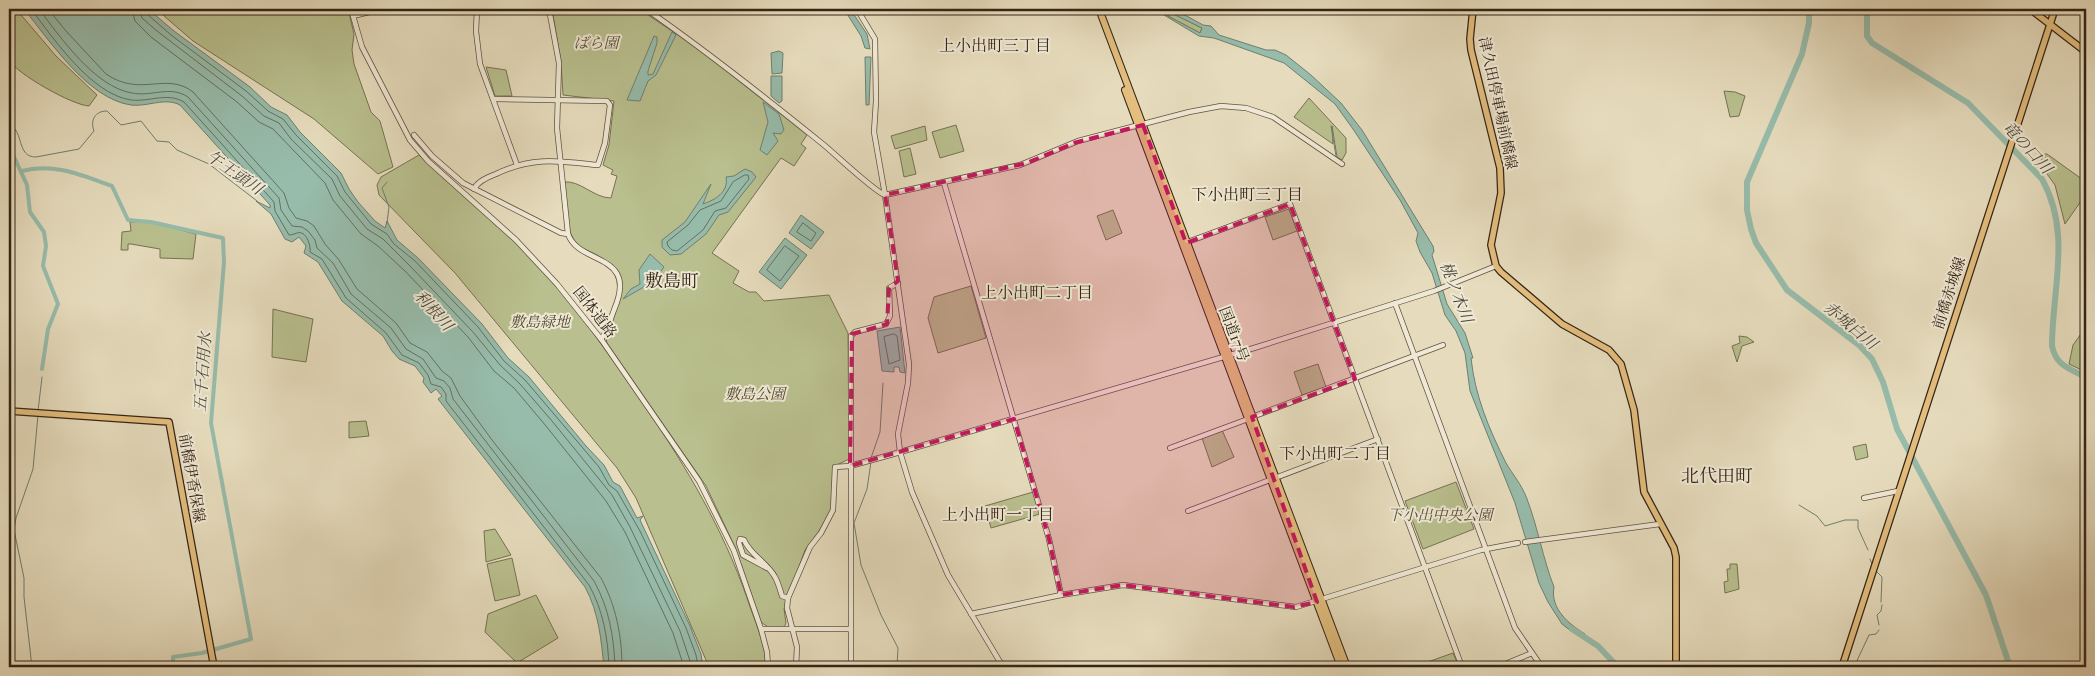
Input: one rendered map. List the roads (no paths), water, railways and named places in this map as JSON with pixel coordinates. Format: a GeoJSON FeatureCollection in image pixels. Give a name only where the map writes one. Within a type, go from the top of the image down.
{"type":"FeatureCollection","features":[{"type":"Feature","properties":{"kind":"highway","name":"国道17号"},"geometry":{"type":"LineString","coordinates":[[1094,9],[1140,126]]}},
{"type":"Feature","properties":{"kind":"highway","name":"国道17号"},"geometry":{"type":"LineString","coordinates":[[1098,9],[1184,244],[1319,601],[1346,667]]}},
{"type":"Feature","properties":{"kind":"highway","name":"国道17号"},"geometry":{"type":"LineString","coordinates":[[1319,601],[1341,667]]}},
{"type":"Feature","properties":{"kind":"main road","name":"津久田停車場前橋線"},"geometry":{"type":"LineString","coordinates":[[1473,9],[1470,39],[1471,50],[1500,176],[1501,193],[1491,245],[1496,266]]}},
{"type":"Feature","properties":{"kind":"main road"},"geometry":{"type":"LineString","coordinates":[[2030,9],[2086,52]]}},
{"type":"Feature","properties":{"kind":"main road","name":"前橋赤城線"},"geometry":{"type":"LineString","coordinates":[[1898,491],[2055,9]]}},
{"type":"Feature","properties":{"kind":"main road"},"geometry":{"type":"LineString","coordinates":[[1496,266],[1562,324],[1616,356],[1630,392],[1644,492],[1674,548],[1676,557],[1676,667]]}},
{"type":"Feature","properties":{"kind":"main road","name":"前橋伊香保線"},"geometry":{"type":"LineString","coordinates":[[9,411],[169,422],[214,667]]}},
{"type":"Feature","properties":{"kind":"main road"},"geometry":{"type":"LineString","coordinates":[[1842,667],[1898,491]]}},
{"type":"Feature","properties":{"kind":"street","name":"国体道路"},"geometry":{"type":"LineString","coordinates":[[351,9],[362,47],[410,140],[441,173],[470,196],[522,246],[557,284],[602,339],[699,481],[734,551],[761,629],[767,652],[768,667]]}},
{"type":"Feature","properties":{"kind":"street"},"geometry":{"type":"LineString","coordinates":[[353,16],[381,9]]}},
{"type":"Feature","properties":{"kind":"street"},"geometry":{"type":"LineString","coordinates":[[477,9],[482,61],[517,165]]}},
{"type":"Feature","properties":{"kind":"street"},"geometry":{"type":"LineString","coordinates":[[477,9],[476,30],[480,64],[517,165]]}},
{"type":"Feature","properties":{"kind":"street"},"geometry":{"type":"LineString","coordinates":[[549,9],[559,63],[557,124],[568,234],[574,245],[604,261],[617,275],[619,297],[602,339]]}},
{"type":"Feature","properties":{"kind":"street"},"geometry":{"type":"LineString","coordinates":[[646,9],[760,93],[858,172],[879,192],[886,195],[1027,163],[1074,143],[1209,108],[1230,106],[1246,108],[1277,120],[1342,164]]}},
{"type":"Feature","properties":{"kind":"street"},"geometry":{"type":"LineString","coordinates":[[857,9],[875,40],[876,101],[874,132],[886,195],[909,364],[908,384],[899,426],[900,452],[912,492],[945,570],[1003,667]]}},
{"type":"Feature","properties":{"kind":"street"},"geometry":{"type":"LineString","coordinates":[[474,189],[488,178],[517,165],[560,160],[599,164],[610,105],[607,101],[495,99]]}},
{"type":"Feature","properties":{"kind":"street"},"geometry":{"type":"LineString","coordinates":[[414,135],[432,156],[463,182],[561,233],[568,234]]}},
{"type":"Feature","properties":{"kind":"street"},"geometry":{"type":"LineString","coordinates":[[944,183],[1049,538],[1061,595]]}},
{"type":"Feature","properties":{"kind":"street"},"geometry":{"type":"LineString","coordinates":[[1184,244],[1290,204],[1462,667]]}},
{"type":"Feature","properties":{"kind":"street"},"geometry":{"type":"LineString","coordinates":[[796,667],[797,647],[787,608],[788,598],[810,547],[825,528],[833,510],[835,467],[868,462],[1227,356],[1435,290],[1496,266]]}},
{"type":"Feature","properties":{"kind":"street"},"geometry":{"type":"LineString","coordinates":[[851,667],[851,336],[856,332],[886,324],[890,316],[889,288],[898,283]]}},
{"type":"Feature","properties":{"kind":"street"},"geometry":{"type":"LineString","coordinates":[[1395,303],[1514,628],[1540,667]]}},
{"type":"Feature","properties":{"kind":"street"},"geometry":{"type":"LineString","coordinates":[[1170,448],[1442,345]]}},
{"type":"Feature","properties":{"kind":"street"},"geometry":{"type":"LineString","coordinates":[[1188,511],[1378,439]]}},
{"type":"Feature","properties":{"kind":"street"},"geometry":{"type":"LineString","coordinates":[[1864,498],[1898,491]]}},
{"type":"Feature","properties":{"kind":"street"},"geometry":{"type":"LineString","coordinates":[[1525,542],[1660,524]]}},
{"type":"Feature","properties":{"kind":"street"},"geometry":{"type":"LineString","coordinates":[[767,568],[743,555],[739,543],[740,539],[744,540],[748,548],[775,576],[782,596],[788,598]]}},
{"type":"Feature","properties":{"kind":"street"},"geometry":{"type":"LineString","coordinates":[[971,614],[1061,595],[1123,586],[1294,607],[1486,549],[1518,543]]}},
{"type":"Feature","properties":{"kind":"street"},"geometry":{"type":"LineString","coordinates":[[761,629],[851,629]]}},
{"type":"Feature","properties":{"kind":"street"},"geometry":{"type":"LineString","coordinates":[[1498,667],[1532,653]]}},
{"type":"Feature","properties":{"kind":"water","name":"利根川"},"geometry":{"type":"Polygon","coordinates":[[[24,9],[148,9],[174,31],[250,87],[271,107],[287,115],[300,132],[341,173],[358,202],[375,221],[385,228],[387,221],[397,240],[418,258],[482,324],[508,358],[529,377],[604,465],[613,482],[620,486],[637,518],[643,516],[640,520],[690,626],[701,654],[703,667],[604,667],[596,616],[585,587],[438,399],[442,396],[436,389],[431,393],[423,382],[424,378],[415,366],[399,359],[383,336],[342,301],[318,262],[304,253],[306,246],[299,237],[292,242],[285,239],[271,214],[256,201],[270,208],[270,205],[180,105],[162,102],[131,105],[115,100],[100,92],[71,67],[24,9]]]}},
{"type":"Feature","properties":{"kind":"water"},"geometry":{"type":"Polygon","coordinates":[[[844,9],[850,9],[867,34],[870,49],[865,48],[861,36],[844,9]]]}},
{"type":"Feature","properties":{"kind":"water"},"geometry":{"type":"Polygon","coordinates":[[[1154,9],[1174,9],[1203,25],[1211,26],[1219,35],[1266,50],[1275,50],[1286,55],[1341,103],[1362,130],[1433,246],[1434,251],[1432,255],[1447,304],[1465,333],[1473,358],[1471,358],[1473,372],[1484,412],[1506,463],[1523,489],[1531,510],[1554,587],[1555,602],[1567,621],[1585,634],[1571,631],[1562,624],[1539,583],[1515,503],[1470,391],[1465,353],[1456,331],[1445,315],[1432,273],[1420,252],[1416,241],[1418,233],[1400,200],[1335,104],[1284,63],[1214,38],[1199,36],[1154,9]],[[1165,10],[1168,16],[1200,33],[1202,28],[1165,10]]]}},
{"type":"Feature","properties":{"kind":"water"},"geometry":{"type":"Polygon","coordinates":[[[672,32],[676,35],[656,75],[648,81],[640,101],[627,100],[654,36],[657,37],[657,43],[648,75],[653,74],[672,32]]]}},
{"type":"Feature","properties":{"kind":"water"},"geometry":{"type":"Polygon","coordinates":[[[779,51],[783,53],[782,73],[772,74],[771,53],[779,51]]]}},
{"type":"Feature","properties":{"kind":"water"},"geometry":{"type":"Polygon","coordinates":[[[865,57],[871,57],[869,105],[866,105],[865,57]]]}},
{"type":"Feature","properties":{"kind":"water"},"geometry":{"type":"Polygon","coordinates":[[[771,76],[782,76],[782,101],[779,103],[771,96],[771,76]]]}},
{"type":"Feature","properties":{"kind":"water"},"geometry":{"type":"Polygon","coordinates":[[[763,102],[779,114],[784,130],[781,134],[773,133],[778,141],[767,155],[760,150],[768,122],[763,102]]]}},
{"type":"Feature","properties":{"kind":"water"},"geometry":{"type":"Polygon","coordinates":[[[745,169],[752,172],[756,177],[728,212],[719,215],[706,234],[681,254],[670,255],[662,247],[662,240],[685,222],[711,184],[703,204],[720,195],[725,187],[726,177],[734,176],[745,169]]]}},
{"type":"Feature","properties":{"kind":"water"},"geometry":{"type":"Polygon","coordinates":[[[801,215],[824,232],[811,249],[789,233],[801,215]]]}},
{"type":"Feature","properties":{"kind":"water"},"geometry":{"type":"Polygon","coordinates":[[[785,238],[807,255],[781,289],[759,272],[785,238]]]}},
{"type":"Feature","properties":{"kind":"water"},"geometry":{"type":"Polygon","coordinates":[[[650,254],[664,267],[654,281],[623,299],[631,289],[640,284],[639,270],[650,254]]]}},
{"type":"Feature","properties":{"kind":"water"},"geometry":{"type":"Polygon","coordinates":[[[900,327],[905,373],[900,372],[899,367],[894,367],[894,372],[882,371],[877,331],[900,327]]]}},
{"type":"Feature","properties":{"kind":"waterway","name":"赤城白川"},"geometry":{"type":"LineString","coordinates":[[1809,9],[1809,23],[1802,54],[1747,182],[1747,210],[1751,229],[1756,243],[1787,290],[1859,345],[1872,359],[1883,382],[1897,429],[1986,595],[2010,667]]}},
{"type":"Feature","properties":{"kind":"waterway","name":"竜の口川"},"geometry":{"type":"LineString","coordinates":[[1867,9],[1867,36],[1872,43],[1968,103],[2042,179],[2051,199],[2058,241],[2052,346],[2054,353],[2064,366],[2086,377]]}},
{"type":"Feature","properties":{"kind":"waterway","name":"午王頭川"},"geometry":{"type":"LineString","coordinates":[[9,124],[17,133],[26,153],[36,157],[79,149],[94,131],[93,120],[97,114],[103,111],[107,111],[121,125],[141,121],[157,141],[169,142],[177,150],[209,164],[257,201]]}},
{"type":"Feature","properties":{"kind":"waterway"},"geometry":{"type":"LineString","coordinates":[[1331,126],[1336,156]]}},
{"type":"Feature","properties":{"kind":"waterway"},"geometry":{"type":"LineString","coordinates":[[9,146],[27,185],[30,212],[44,232],[46,246],[43,266],[58,304],[48,329],[42,369]]}},
{"type":"Feature","properties":{"kind":"waterway","name":"五千石用水"},"geometry":{"type":"LineString","coordinates":[[22,171],[45,168],[57,169],[90,178],[112,186],[128,220],[151,222],[223,238],[224,262],[211,423],[251,639],[202,653],[173,657],[173,667]]}},
{"type":"Feature","properties":{"kind":"waterway"},"geometry":{"type":"LineString","coordinates":[[387,182],[382,188],[389,207],[387,223]]}},
{"type":"Feature","properties":{"kind":"waterway"},"geometry":{"type":"LineString","coordinates":[[38,411],[42,377]]}},
{"type":"Feature","properties":{"kind":"waterway"},"geometry":{"type":"LineString","coordinates":[[871,458],[880,432],[883,383]]}},
{"type":"Feature","properties":{"kind":"waterway"},"geometry":{"type":"LineString","coordinates":[[32,667],[24,597],[24,578],[14,530],[16,518],[33,469],[38,415]]}},
{"type":"Feature","properties":{"kind":"waterway"},"geometry":{"type":"LineString","coordinates":[[871,462],[867,489],[854,523],[861,565],[881,615],[898,648],[897,667]]}},
{"type":"Feature","properties":{"kind":"waterway"},"geometry":{"type":"LineString","coordinates":[[1799,505],[1817,516],[1825,526],[1845,520],[1858,520],[1858,528],[1868,550]]}},
{"type":"Feature","properties":{"kind":"waterway"},"geometry":{"type":"LineString","coordinates":[[1870,559],[1872,564]]}},
{"type":"Feature","properties":{"kind":"waterway"},"geometry":{"type":"LineString","coordinates":[[1876,571],[1882,577],[1881,602]]}},
{"type":"Feature","properties":{"kind":"waterway"},"geometry":{"type":"LineString","coordinates":[[1879,625],[1877,615],[1881,611],[1882,605]]}},
{"type":"Feature","properties":{"kind":"waterway","name":"桃ノ木川"},"geometry":{"type":"LineString","coordinates":[[1572,629],[1598,646],[1618,667]]}},
{"type":"Feature","properties":{"kind":"waterway"},"geometry":{"type":"LineString","coordinates":[[1854,667],[1869,635],[1876,634],[1879,630]]}},
{"type":"Feature","properties":{"kind":"district","name":"上小出町三丁目"},"geometry":{"type":"Point","coordinates":[995,45]}},
{"type":"Feature","properties":{"kind":"district","name":"下小出町三丁目"},"geometry":{"type":"Point","coordinates":[1247,194]}},
{"type":"Feature","properties":{"kind":"district","name":"敷島町"},"geometry":{"type":"Point","coordinates":[672,281]}},
{"type":"Feature","properties":{"kind":"district","name":"上小出町二丁目"},"geometry":{"type":"Point","coordinates":[1037,292]}},
{"type":"Feature","properties":{"kind":"district","name":"下小出町二丁目"},"geometry":{"type":"Point","coordinates":[1335,453]}},
{"type":"Feature","properties":{"kind":"district","name":"北代田町"},"geometry":{"type":"Point","coordinates":[1717,476]}},
{"type":"Feature","properties":{"kind":"district","name":"上小出町一丁目"},"geometry":{"type":"Point","coordinates":[998,514]}},
{"type":"Feature","properties":{"kind":"park label","name":"ばら園"},"geometry":{"type":"Point","coordinates":[596,43]}},
{"type":"Feature","properties":{"kind":"park label","name":"敷島緑地"},"geometry":{"type":"Point","coordinates":[540,322]}},
{"type":"Feature","properties":{"kind":"park label","name":"敷島公園"},"geometry":{"type":"Point","coordinates":[755,394]}},
{"type":"Feature","properties":{"kind":"park label","name":"下小出中央公園"},"geometry":{"type":"Point","coordinates":[1440,515]}}]}
